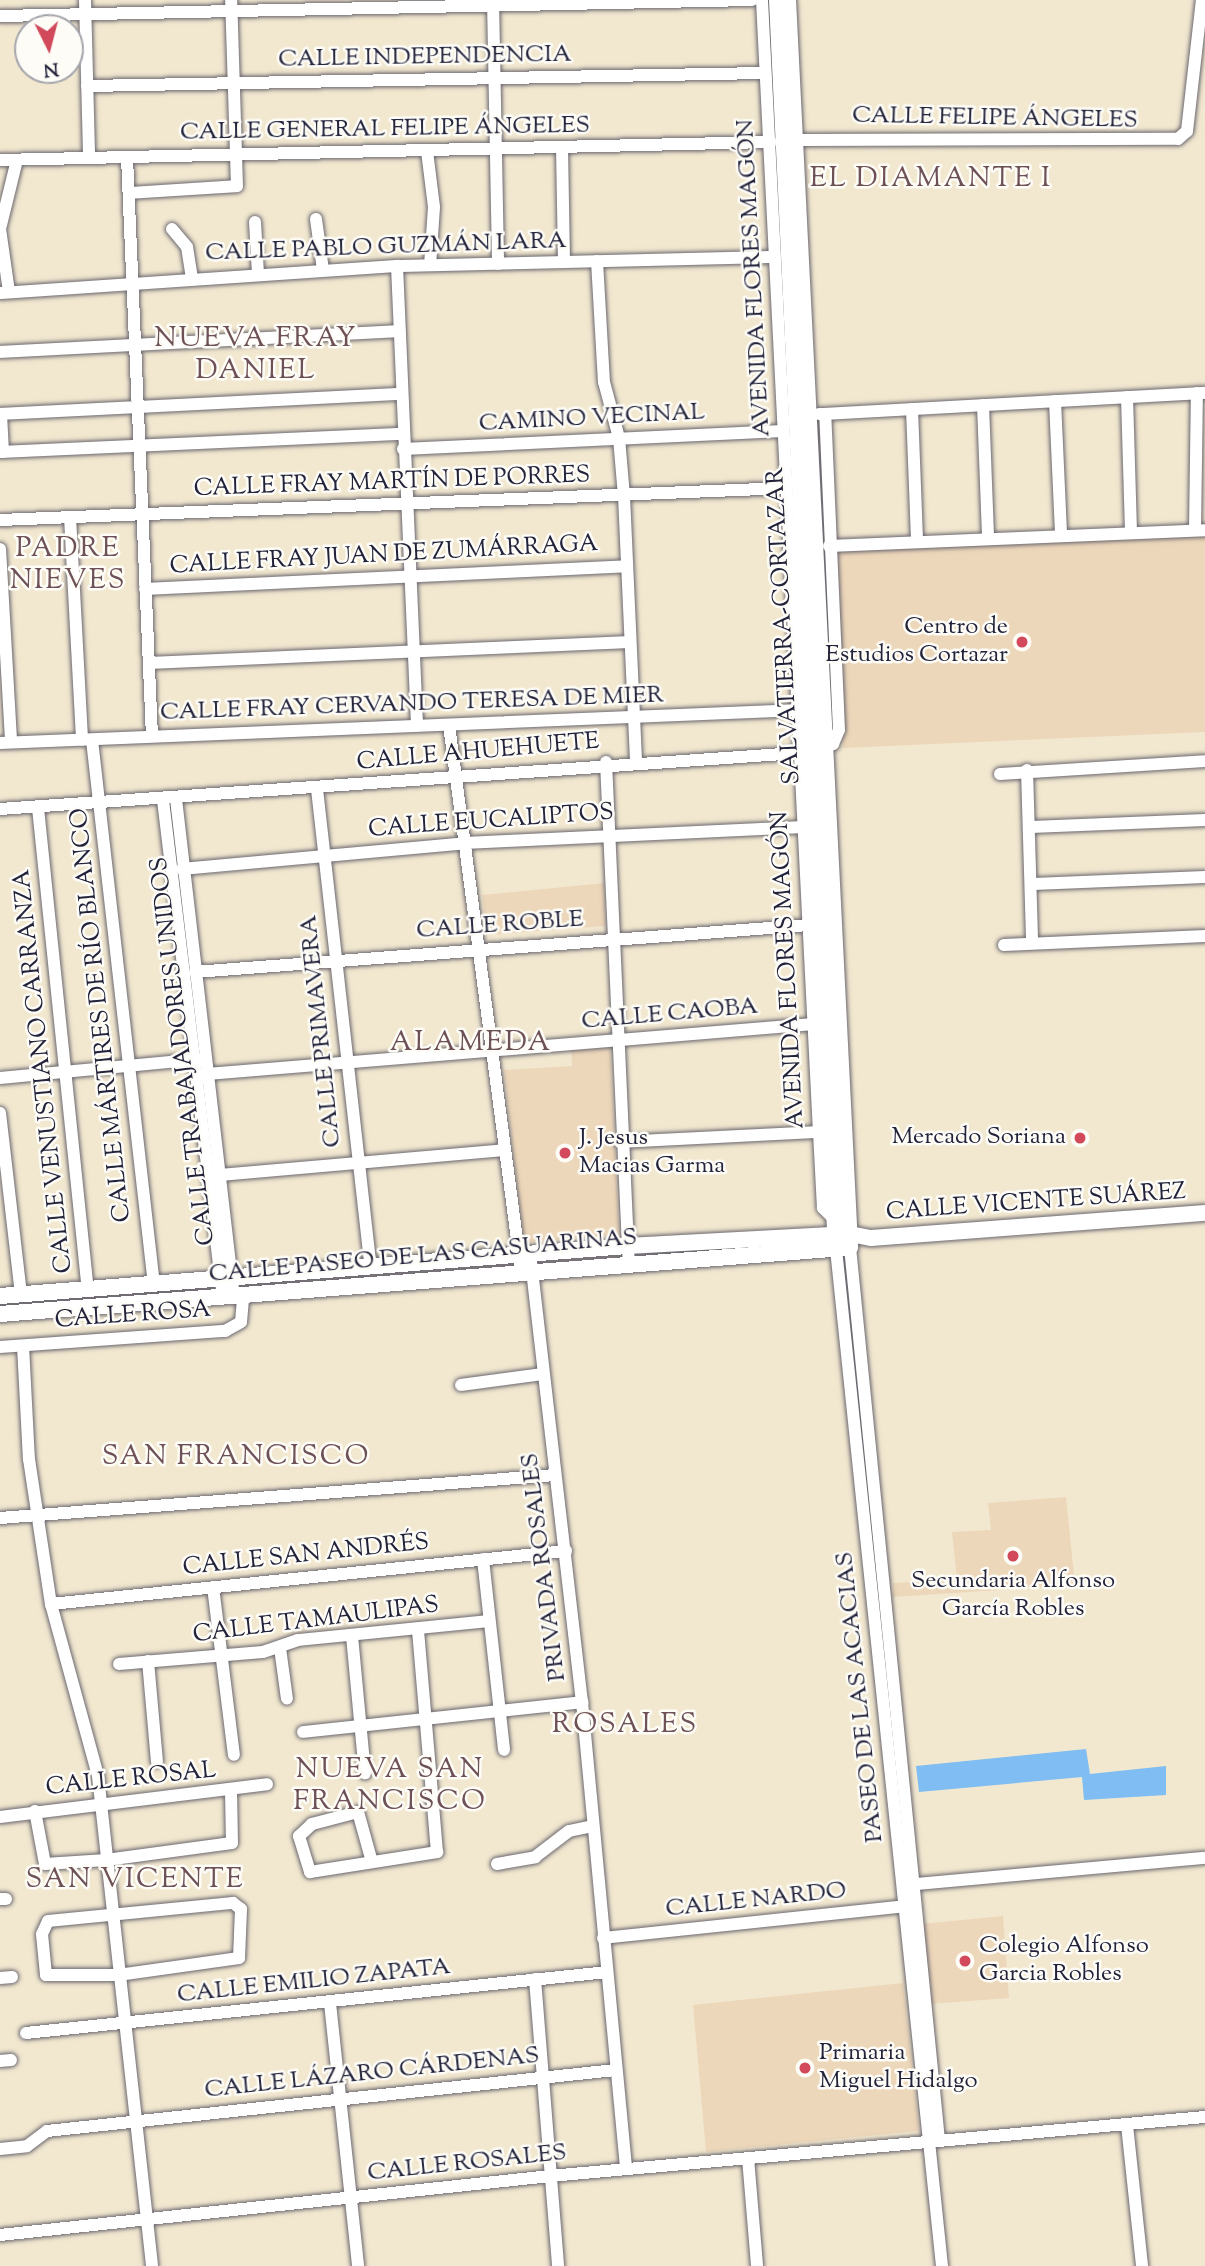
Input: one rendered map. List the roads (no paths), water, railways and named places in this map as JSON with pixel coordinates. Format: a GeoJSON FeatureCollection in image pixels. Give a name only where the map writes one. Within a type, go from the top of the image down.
{"type":"FeatureCollection","features":[{"type":"Feature","properties":{"kind":"main road","name":"SALVATIERRA-CORTAZAR"},"geometry":{"type":"LineString","coordinates":[[777,0],[810,709],[841,1237]]}},
{"type":"Feature","properties":{"kind":"main road","name":"SALVATIERRA-CORTAZAR"},"geometry":{"type":"LineString","coordinates":[[788,0],[818,414],[824,561],[810,709]]}},
{"type":"Feature","properties":{"kind":"main road","name":"CALLE VICENTE SUÁREZ"},"geometry":{"type":"LineString","coordinates":[[841,1237],[871,1238],[1205,1213]]}},
{"type":"Feature","properties":{"kind":"main road","name":"CALLE PASEO DE LAS CASUARINAS"},"geometry":{"type":"LineString","coordinates":[[0,1314],[238,1303],[527,1270],[628,1254],[841,1237]]}},
{"type":"Feature","properties":{"kind":"main road","name":"CALLE PASEO DE LAS CASUARINAS"},"geometry":{"type":"LineString","coordinates":[[0,1296],[524,1253],[628,1254]]}},
{"type":"Feature","properties":{"kind":"street"},"geometry":{"type":"LineString","coordinates":[[85,0],[89,158]]}},
{"type":"Feature","properties":{"kind":"street"},"geometry":{"type":"LineString","coordinates":[[0,16],[231,6],[752,0]]}},
{"type":"Feature","properties":{"kind":"street","name":"AVENIDA FLORES MAGÓN"},"geometry":{"type":"LineString","coordinates":[[762,0],[786,488],[812,742],[803,827],[819,1132],[824,1208],[841,1237]]}},
{"type":"Feature","properties":{"kind":"street","name":"CALLE FELIPE ÁNGELES"},"geometry":{"type":"LineString","coordinates":[[799,140],[1164,142],[1186,131],[1202,0]]}},
{"type":"Feature","properties":{"kind":"street"},"geometry":{"type":"LineString","coordinates":[[493,3],[498,264]]}},
{"type":"Feature","properties":{"kind":"street"},"geometry":{"type":"LineString","coordinates":[[130,193],[233,188],[235,154],[231,6]]}},
{"type":"Feature","properties":{"kind":"street","name":"CALLE INDEPENDENCIA"},"geometry":{"type":"LineString","coordinates":[[87,86],[764,73]]}},
{"type":"Feature","properties":{"kind":"street","name":"CALLE GENERAL FELIPE ÁNGELES"},"geometry":{"type":"LineString","coordinates":[[0,160],[771,142]]}},
{"type":"Feature","properties":{"kind":"street"},"geometry":{"type":"LineString","coordinates":[[562,147],[564,262]]}},
{"type":"Feature","properties":{"kind":"street"},"geometry":{"type":"LineString","coordinates":[[426,151],[434,201],[430,265]]}},
{"type":"Feature","properties":{"kind":"street"},"geometry":{"type":"LineString","coordinates":[[127,157],[137,446],[152,736]]}},
{"type":"Feature","properties":{"kind":"street"},"geometry":{"type":"LineString","coordinates":[[5,292],[0,229],[17,160]]}},
{"type":"Feature","properties":{"kind":"street"},"geometry":{"type":"LineString","coordinates":[[316,219],[323,270]]}},
{"type":"Feature","properties":{"kind":"street"},"geometry":{"type":"LineString","coordinates":[[254,222],[258,274]]}},
{"type":"Feature","properties":{"kind":"street"},"geometry":{"type":"LineString","coordinates":[[172,229],[187,247],[192,277]]}},
{"type":"Feature","properties":{"kind":"street","name":"CALLE PABLO GUZMÁN LARA"},"geometry":{"type":"LineString","coordinates":[[5,292],[192,277],[397,266],[774,257]]}},
{"type":"Feature","properties":{"kind":"street"},"geometry":{"type":"LineString","coordinates":[[597,261],[604,382],[619,438],[624,496],[636,760]]}},
{"type":"Feature","properties":{"kind":"street"},"geometry":{"type":"LineString","coordinates":[[397,266],[408,576],[417,726]]}},
{"type":"Feature","properties":{"kind":"street"},"geometry":{"type":"LineString","coordinates":[[0,352],[399,331]]}},
{"type":"Feature","properties":{"kind":"street"},"geometry":{"type":"LineString","coordinates":[[812,742],[839,730],[824,561],[829,546],[818,414],[1201,393],[1200,530],[988,537],[829,546]]}},
{"type":"Feature","properties":{"kind":"street"},"geometry":{"type":"LineString","coordinates":[[401,394],[1,414],[1,452],[403,434]]}},
{"type":"Feature","properties":{"kind":"street"},"geometry":{"type":"LineString","coordinates":[[1127,397],[1131,533]]}},
{"type":"Feature","properties":{"kind":"street"},"geometry":{"type":"LineString","coordinates":[[1055,401],[1061,534]]}},
{"type":"Feature","properties":{"kind":"street"},"geometry":{"type":"LineString","coordinates":[[983,405],[988,537]]}},
{"type":"Feature","properties":{"kind":"street"},"geometry":{"type":"LineString","coordinates":[[912,409],[917,542]]}},
{"type":"Feature","properties":{"kind":"street","name":"CAMINO VECINAL"},"geometry":{"type":"LineString","coordinates":[[403,449],[783,432]]}},
{"type":"Feature","properties":{"kind":"street","name":"CALLE FRAY MARTÍN DE PORRES"},"geometry":{"type":"LineString","coordinates":[[0,520],[405,501],[624,496],[786,488]]}},
{"type":"Feature","properties":{"kind":"street","name":"CALLE MÁRTIRES DE RÍO BLANCO"},"geometry":{"type":"LineString","coordinates":[[69,517],[87,740],[100,805],[153,1285]]}},
{"type":"Feature","properties":{"kind":"street"},"geometry":{"type":"LineString","coordinates":[[0,549],[5,743]]}},
{"type":"Feature","properties":{"kind":"street","name":"CALLE FRAY JUAN DE ZUMÁRRAGA"},"geometry":{"type":"LineString","coordinates":[[145,589],[626,566]]}},
{"type":"Feature","properties":{"kind":"street"},"geometry":{"type":"LineString","coordinates":[[149,663],[630,642]]}},
{"type":"Feature","properties":{"kind":"street","name":"CALLE FRAY CERVANDO TERESA DE MIER"},"geometry":{"type":"LineString","coordinates":[[5,743],[810,709]]}},
{"type":"Feature","properties":{"kind":"street","name":"PRIVADA ROSALES"},"geometry":{"type":"LineString","coordinates":[[449,724],[504,1150],[527,1270],[566,1551],[626,2169]]}},
{"type":"Feature","properties":{"kind":"street","name":"CALLE AHUEHUETE"},"geometry":{"type":"LineString","coordinates":[[0,809],[100,805],[317,789],[812,742]]}},
{"type":"Feature","properties":{"kind":"street"},"geometry":{"type":"LineString","coordinates":[[1000,774],[1027,770],[1205,761]]}},
{"type":"Feature","properties":{"kind":"street"},"geometry":{"type":"LineString","coordinates":[[606,762],[620,1142],[628,1254]]}},
{"type":"Feature","properties":{"kind":"street"},"geometry":{"type":"LineString","coordinates":[[1027,770],[1033,884],[1032,943]]}},
{"type":"Feature","properties":{"kind":"street","name":"CALLE PRIMAVERA"},"geometry":{"type":"LineString","coordinates":[[317,789],[371,1267]]}},
{"type":"Feature","properties":{"kind":"street","name":"CALLE TRABAJADORES UNIDOS"},"geometry":{"type":"LineString","coordinates":[[170,800],[195,972],[201,1074],[227,1279],[238,1303]]}},
{"type":"Feature","properties":{"kind":"street","name":"CALLE TRABAJADORES UNIDOS"},"geometry":{"type":"LineString","coordinates":[[170,800],[200,1060]]}},
{"type":"Feature","properties":{"kind":"street","name":"CALLE VENUSTIANO CARRANZA"},"geometry":{"type":"LineString","coordinates":[[38,808],[88,1289]]}},
{"type":"Feature","properties":{"kind":"street"},"geometry":{"type":"LineString","coordinates":[[1031,827],[1205,820]]}},
{"type":"Feature","properties":{"kind":"street","name":"CALLE EUCALIPTOS"},"geometry":{"type":"LineString","coordinates":[[182,869],[465,843],[608,834],[803,827]]}},
{"type":"Feature","properties":{"kind":"street"},"geometry":{"type":"LineString","coordinates":[[1033,884],[1205,877]]}},
{"type":"Feature","properties":{"kind":"street","name":"CALLE ROBLE"},"geometry":{"type":"LineString","coordinates":[[195,972],[335,958],[808,925]]}},
{"type":"Feature","properties":{"kind":"street"},"geometry":{"type":"LineString","coordinates":[[1004,945],[1205,936]]}},
{"type":"Feature","properties":{"kind":"street","name":"CALLE CAOBA"},"geometry":{"type":"LineString","coordinates":[[201,1074],[492,1048],[617,1042],[814,1024]]}},
{"type":"Feature","properties":{"kind":"street"},"geometry":{"type":"LineString","coordinates":[[0,1078],[200,1060]]}},
{"type":"Feature","properties":{"kind":"street","name":"CALLE TRABAJADORES UNIDOS"},"geometry":{"type":"LineString","coordinates":[[201,1074],[220,1175],[227,1279]]}},
{"type":"Feature","properties":{"kind":"street"},"geometry":{"type":"LineString","coordinates":[[0,1113],[21,1294]]}},
{"type":"Feature","properties":{"kind":"street"},"geometry":{"type":"LineString","coordinates":[[620,1142],[819,1132]]}},
{"type":"Feature","properties":{"kind":"street"},"geometry":{"type":"LineString","coordinates":[[220,1175],[504,1150]]}},
{"type":"Feature","properties":{"kind":"street","name":"PASEO DE LAS ACACIAS"},"geometry":{"type":"LineString","coordinates":[[841,1237],[933,2145],[942,2266]]}},
{"type":"Feature","properties":{"kind":"street","name":"CALLE ROSA"},"geometry":{"type":"LineString","coordinates":[[0,1348],[225,1331],[238,1303]]}},
{"type":"Feature","properties":{"kind":"street"},"geometry":{"type":"LineString","coordinates":[[23,1346],[37,1517],[51,1604],[102,1802],[111,1916],[152,2266]]}},
{"type":"Feature","properties":{"kind":"street"},"geometry":{"type":"LineString","coordinates":[[461,1385],[542,1374]]}},
{"type":"Feature","properties":{"kind":"street"},"geometry":{"type":"LineString","coordinates":[[0,1518],[555,1475]]}},
{"type":"Feature","properties":{"kind":"street","name":"CALLE SAN ANDRÉS"},"geometry":{"type":"LineString","coordinates":[[51,1604],[566,1551]]}},
{"type":"Feature","properties":{"kind":"street"},"geometry":{"type":"LineString","coordinates":[[483,1559],[488,1621],[502,1708],[504,1750]]}},
{"type":"Feature","properties":{"kind":"street"},"geometry":{"type":"LineString","coordinates":[[214,1587],[219,1656],[234,1755]]}},
{"type":"Feature","properties":{"kind":"street","name":"CALLE TAMAULIPAS"},"geometry":{"type":"LineString","coordinates":[[119,1664],[219,1656],[352,1636],[488,1621]]}},
{"type":"Feature","properties":{"kind":"street"},"geometry":{"type":"LineString","coordinates":[[372,1862],[358,1811],[300,1831],[302,1862],[310,1872],[430,1856],[438,1849],[418,1630]]}},
{"type":"Feature","properties":{"kind":"street"},"geometry":{"type":"LineString","coordinates":[[352,1636],[365,1773]]}},
{"type":"Feature","properties":{"kind":"street"},"geometry":{"type":"LineString","coordinates":[[280,1648],[287,1699]]}},
{"type":"Feature","properties":{"kind":"street"},"geometry":{"type":"LineString","coordinates":[[148,1661],[156,1762]]}},
{"type":"Feature","properties":{"kind":"street"},"geometry":{"type":"LineString","coordinates":[[303,1732],[502,1708],[582,1702]]}},
{"type":"Feature","properties":{"kind":"street","name":"CALLE ROSAL"},"geometry":{"type":"LineString","coordinates":[[0,1817],[102,1802],[267,1784]]}},
{"type":"Feature","properties":{"kind":"street"},"geometry":{"type":"LineString","coordinates":[[35,1811],[45,1864],[106,1860],[232,1843],[231,1790]]}},
{"type":"Feature","properties":{"kind":"street"},"geometry":{"type":"LineString","coordinates":[[497,1864],[535,1857],[569,1832],[592,1826]]}},
{"type":"Feature","properties":{"kind":"street"},"geometry":{"type":"LineString","coordinates":[[906,1884],[1205,1858]]}},
{"type":"Feature","properties":{"kind":"street"},"geometry":{"type":"LineString","coordinates":[[233,1903],[242,1909],[239,1958],[118,1975],[45,1971],[42,1934],[48,1921],[111,1916],[233,1903]]}},
{"type":"Feature","properties":{"kind":"street","name":"CALLE NARDO"},"geometry":{"type":"LineString","coordinates":[[603,1938],[909,1906]]}},
{"type":"Feature","properties":{"kind":"street","name":"CALLE EMILIO ZAPATA"},"geometry":{"type":"LineString","coordinates":[[26,2034],[607,1972]]}},
{"type":"Feature","properties":{"kind":"street"},"geometry":{"type":"LineString","coordinates":[[535,1979],[558,2266]]}},
{"type":"Feature","properties":{"kind":"street"},"geometry":{"type":"LineString","coordinates":[[330,2003],[358,2266]]}},
{"type":"Feature","properties":{"kind":"street","name":"CALLE LÁZARO CÁRDENAS"},"geometry":{"type":"LineString","coordinates":[[0,2150],[27,2146],[47,2131],[615,2070]]}},
{"type":"Feature","properties":{"kind":"street","name":"CALLE ROSALES"},"geometry":{"type":"LineString","coordinates":[[0,2235],[550,2176],[933,2145],[1205,2118]]}},
{"type":"Feature","properties":{"kind":"street"},"geometry":{"type":"LineString","coordinates":[[1128,2125],[1142,2266]]}},
{"type":"Feature","properties":{"kind":"street"},"geometry":{"type":"LineString","coordinates":[[748,2158],[757,2266]]}},
{"type":"Feature","properties":{"kind":"water"},"geometry":{"type":"Polygon","coordinates":[[[1086,1749],[1090,1774],[1166,1766],[1166,1795],[1084,1800],[1082,1777],[919,1792],[916,1766],[1086,1749]]]}},
{"type":"Feature","properties":{"kind":"place","name":"Centro de Estudios Cortazar"},"geometry":{"type":"Point","coordinates":[1022,642]}},
{"type":"Feature","properties":{"kind":"place","name":"Mercado Soriana"},"geometry":{"type":"Point","coordinates":[1080,1138]}},
{"type":"Feature","properties":{"kind":"place","name":"J. Jesus Macias Garma"},"geometry":{"type":"Point","coordinates":[565,1153]}},
{"type":"Feature","properties":{"kind":"place","name":"Secundaria Alfonso García Robles"},"geometry":{"type":"Point","coordinates":[1013,1556]}},
{"type":"Feature","properties":{"kind":"place","name":"Colegio Alfonso Garcia Robles"},"geometry":{"type":"Point","coordinates":[965,1961]}},
{"type":"Feature","properties":{"kind":"place","name":"Primaria Miguel Hidalgo"},"geometry":{"type":"Point","coordinates":[805,2068]}},
{"type":"Feature","properties":{"kind":"district","name":"EL DIAMANTE I"},"geometry":{"type":"Point","coordinates":[931,179]}},
{"type":"Feature","properties":{"kind":"district","name":"NUEVA FRAY DANIEL"},"geometry":{"type":"Point","coordinates":[256,355]}},
{"type":"Feature","properties":{"kind":"district","name":"PADRE NIEVES"},"geometry":{"type":"Point","coordinates":[68,565]}},
{"type":"Feature","properties":{"kind":"district","name":"ALAMEDA"},"geometry":{"type":"Point","coordinates":[471,1043]}},
{"type":"Feature","properties":{"kind":"district","name":"SAN FRANCISCO"},"geometry":{"type":"Point","coordinates":[236,1457]}},
{"type":"Feature","properties":{"kind":"district","name":"ROSALES"},"geometry":{"type":"Point","coordinates":[625,1725]}},
{"type":"Feature","properties":{"kind":"district","name":"NUEVA SAN FRANCISCO"},"geometry":{"type":"Point","coordinates":[390,1786]}},
{"type":"Feature","properties":{"kind":"district","name":"SAN VICENTE"},"geometry":{"type":"Point","coordinates":[135,1880]}}]}
